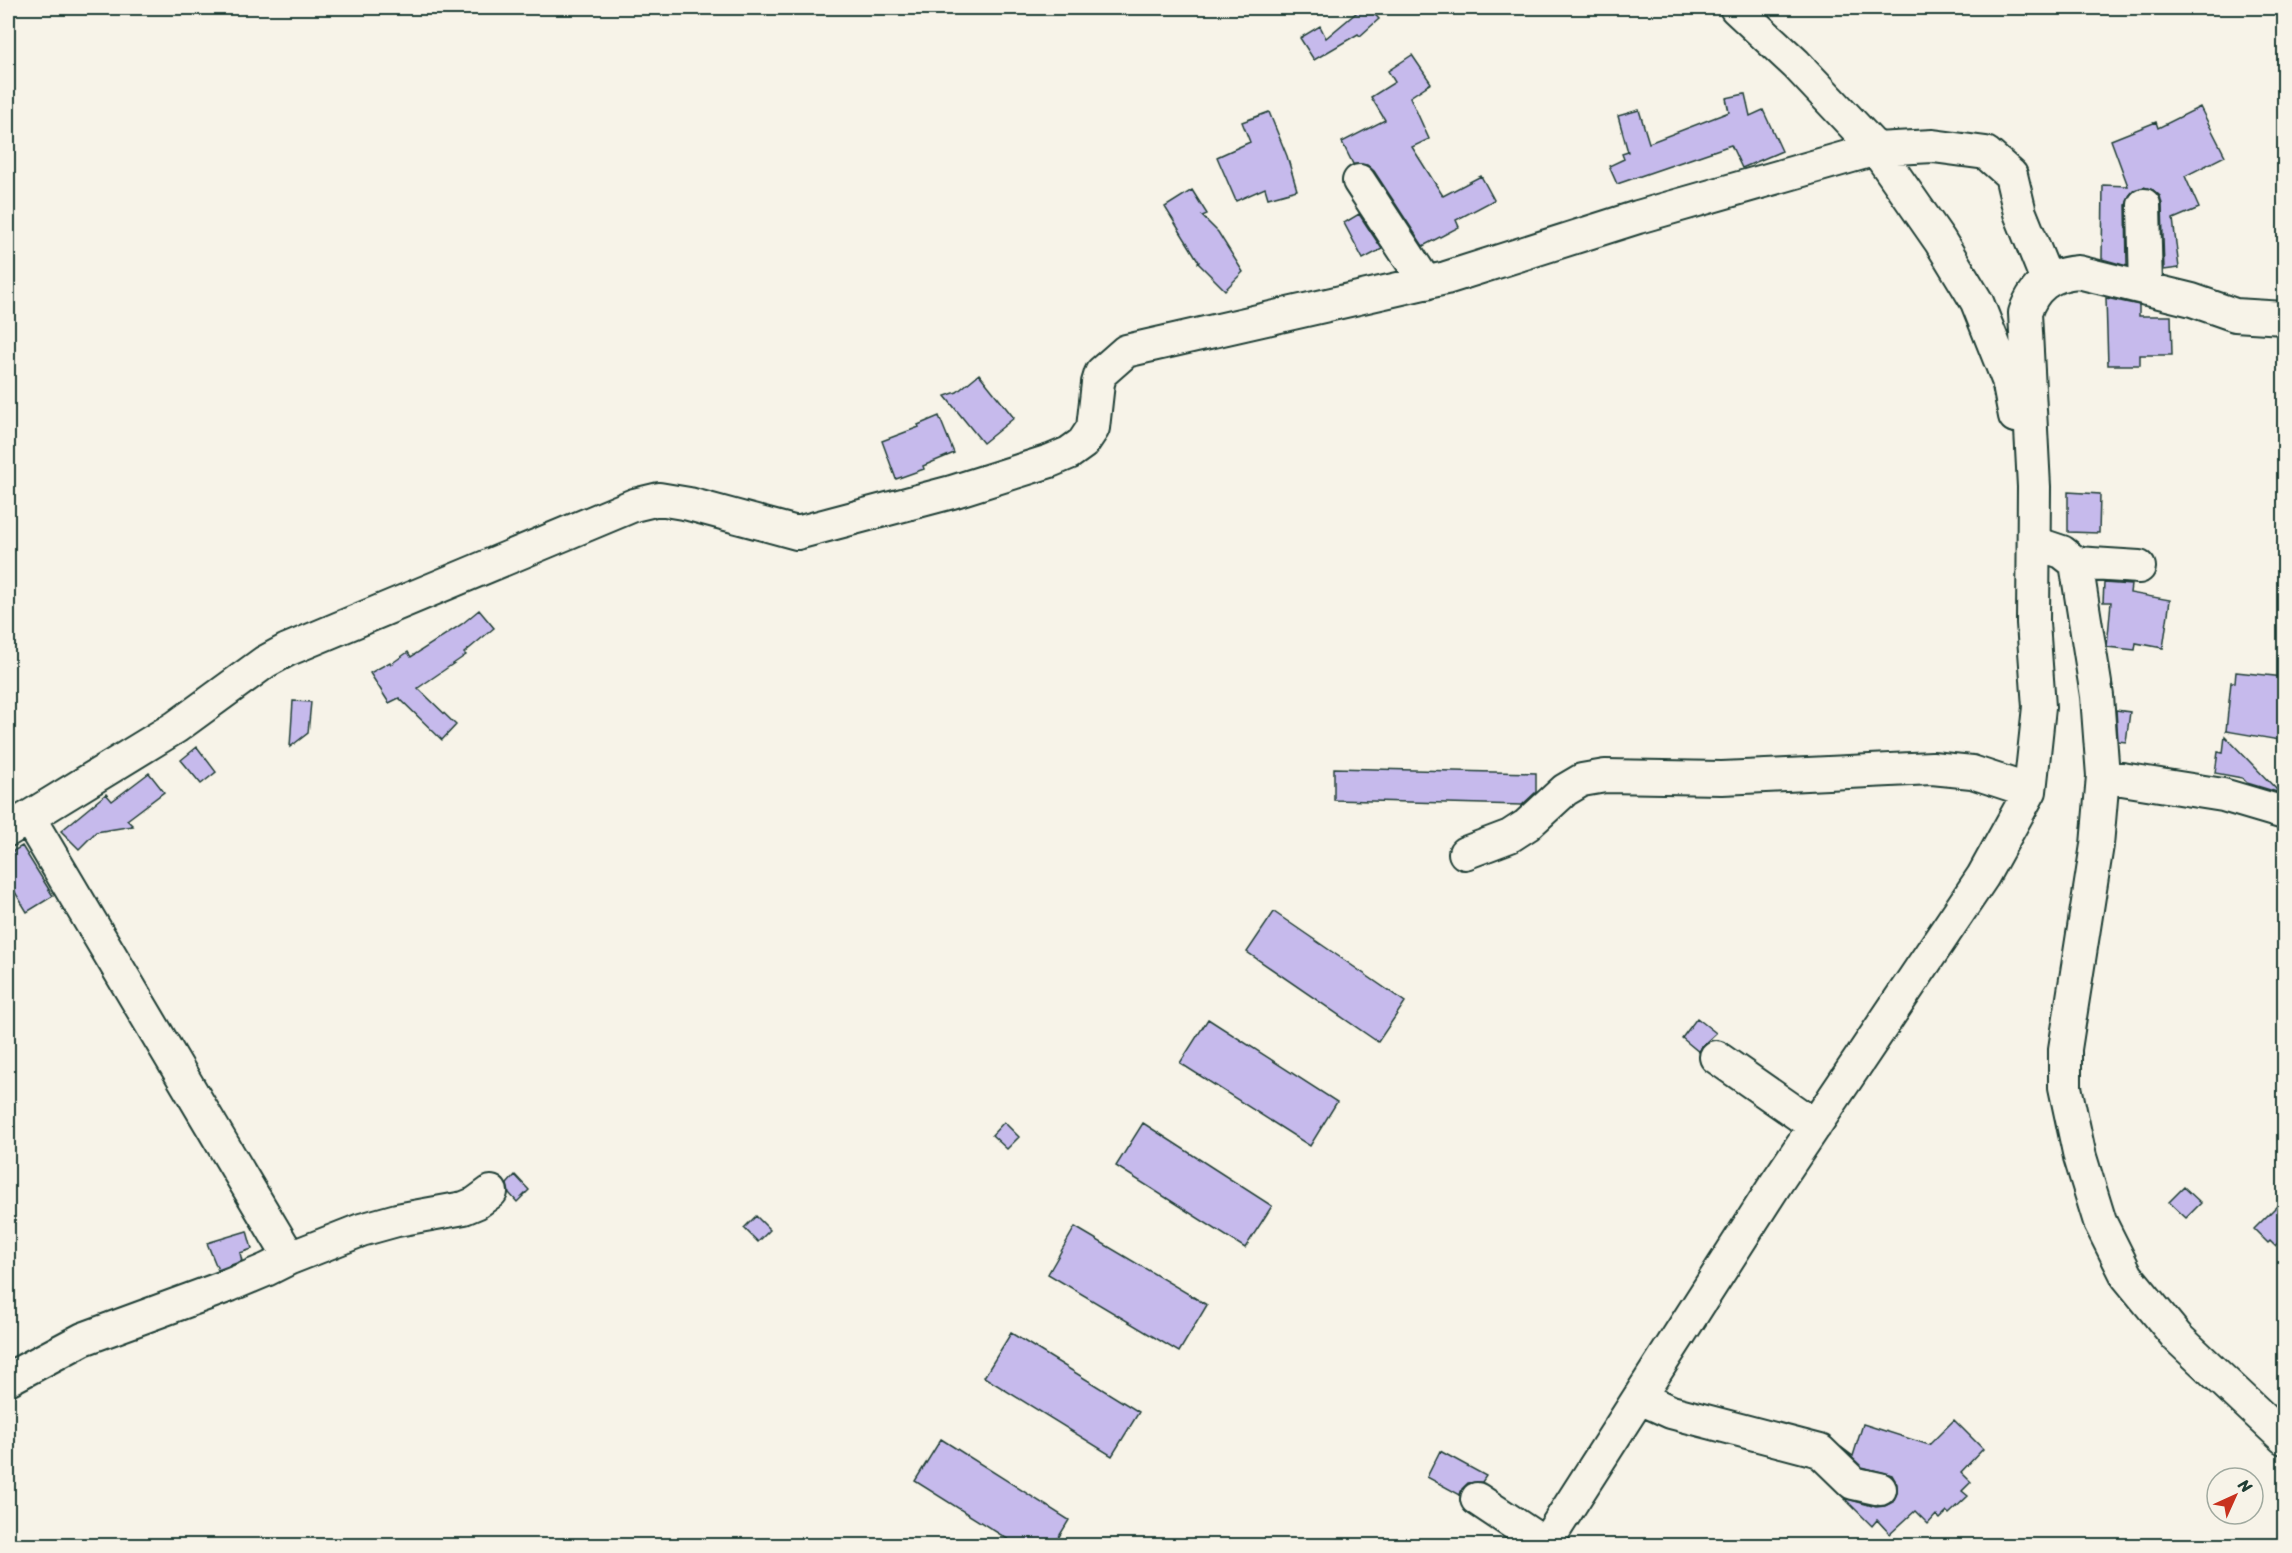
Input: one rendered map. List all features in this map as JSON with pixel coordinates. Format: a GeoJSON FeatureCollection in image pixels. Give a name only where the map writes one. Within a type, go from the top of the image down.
{"type":"FeatureCollection","features":[{"type":"Feature","properties":{"kind":"street"},"geometry":{"type":"LineString","coordinates":[[1736,8],[1796,64],[1876,149],[1940,241],[1977,302],[2008,380],[2022,453],[2034,487]]}},
{"type":"Feature","properties":{"kind":"street"},"geometry":{"type":"LineString","coordinates":[[290,1258],[18,824],[176,727],[265,662],[286,650],[633,505],[659,499],[797,533],[952,492],[1050,461],[1069,453],[1083,443],[1092,428],[1101,373],[1126,351],[1426,283],[1638,217],[1876,149],[1933,146],[1986,153],[2011,175],[2020,213],[2047,280]]}},
{"type":"Feature","properties":{"kind":"street"},"geometry":{"type":"LineString","coordinates":[[1359,182],[1426,283]]}},
{"type":"Feature","properties":{"kind":"street"},"geometry":{"type":"LineString","coordinates":[[2144,205],[2146,289]]}},
{"type":"Feature","properties":{"kind":"street"},"geometry":{"type":"LineString","coordinates":[[1477,1499],[1545,1544],[1777,1182],[1983,876],[2030,791],[2038,707],[2033,623],[2034,487],[2025,313],[2029,299],[2047,280],[2065,273],[2078,272],[2192,300],[2235,315],[2284,318]]}},
{"type":"Feature","properties":{"kind":"street"},"geometry":{"type":"LineString","coordinates":[[2035,543],[2062,552],[2076,563],[2139,567]]}},
{"type":"Feature","properties":{"kind":"street"},"geometry":{"type":"LineString","coordinates":[[2076,563],[2097,696],[2103,776],[2097,844],[2065,1049],[2066,1087],[2080,1157],[2100,1222],[2127,1276],[2177,1337],[2284,1438]]}},
{"type":"Feature","properties":{"kind":"street"},"geometry":{"type":"LineString","coordinates":[[1465,854],[1510,836],[1527,825],[1565,790],[1582,780],[1605,776],[1722,778],[1932,768],[1972,772],[2030,791]]}},
{"type":"Feature","properties":{"kind":"street"},"geometry":{"type":"LineString","coordinates":[[2103,776],[2223,795],[2284,813]]}},
{"type":"Feature","properties":{"kind":"street"},"geometry":{"type":"LineString","coordinates":[[1716,1057],[1815,1126]]}},
{"type":"Feature","properties":{"kind":"street"},"geometry":{"type":"LineString","coordinates":[[8,1379],[83,1339],[230,1285],[361,1230],[397,1220],[464,1209],[491,1192]]}},
{"type":"Feature","properties":{"kind":"street"},"geometry":{"type":"LineString","coordinates":[[1640,1398],[1671,1412],[1820,1451],[1853,1483],[1880,1489]]}},
{"type":"Feature","properties":{"kind":"building"},"geometry":{"type":"Polygon","coordinates":[[[1362,8],[1369,8],[1379,19],[1360,36],[1358,34],[1314,60],[1300,38],[1320,26],[1326,38],[1362,8]]]}},
{"type":"Feature","properties":{"kind":"building"},"geometry":{"type":"Polygon","coordinates":[[[1412,55],[1431,83],[1410,97],[1429,139],[1412,147],[1443,196],[1481,176],[1494,200],[1456,220],[1459,227],[1423,246],[1374,171],[1367,165],[1353,164],[1342,142],[1385,120],[1371,97],[1395,82],[1388,71],[1412,55]]]}},
{"type":"Feature","properties":{"kind":"building"},"geometry":{"type":"Polygon","coordinates":[[[1745,94],[1750,116],[1763,110],[1782,151],[1742,168],[1731,145],[1617,184],[1609,166],[1624,159],[1622,154],[1628,152],[1618,116],[1639,110],[1649,143],[1729,112],[1726,98],[1745,94]]]}},
{"type":"Feature","properties":{"kind":"building"},"geometry":{"type":"Polygon","coordinates":[[[2200,107],[2225,156],[2185,176],[2199,208],[2173,219],[2179,268],[2164,270],[2162,204],[2160,196],[2144,187],[2134,190],[2126,205],[2127,266],[2102,259],[2103,185],[2128,186],[2111,140],[2156,122],[2158,128],[2200,107]]]}},
{"type":"Feature","properties":{"kind":"building"},"geometry":{"type":"Polygon","coordinates":[[[1269,112],[1287,156],[1297,190],[1268,198],[1265,188],[1236,201],[1217,157],[1250,142],[1242,122],[1269,112]]]}},
{"type":"Feature","properties":{"kind":"building"},"geometry":{"type":"Polygon","coordinates":[[[1192,190],[1207,214],[1202,216],[1218,232],[1243,272],[1225,290],[1198,263],[1165,207],[1192,190]]]}},
{"type":"Feature","properties":{"kind":"building"},"geometry":{"type":"Polygon","coordinates":[[[1359,214],[1382,249],[1363,259],[1344,223],[1359,214]]]}},
{"type":"Feature","properties":{"kind":"building"},"geometry":{"type":"Polygon","coordinates":[[[2106,298],[2139,305],[2139,316],[2171,316],[2172,355],[2140,355],[2140,365],[2108,365],[2106,298]]]}},
{"type":"Feature","properties":{"kind":"building"},"geometry":{"type":"Polygon","coordinates":[[[979,374],[1014,418],[983,443],[945,396],[957,392],[979,374]]]}},
{"type":"Feature","properties":{"kind":"building"},"geometry":{"type":"Polygon","coordinates":[[[939,416],[954,453],[923,466],[924,469],[896,479],[882,441],[919,427],[918,425],[939,416]]]}},
{"type":"Feature","properties":{"kind":"building"},"geometry":{"type":"Polygon","coordinates":[[[2068,492],[2100,494],[2099,533],[2068,532],[2068,492]]]}},
{"type":"Feature","properties":{"kind":"building"},"geometry":{"type":"Polygon","coordinates":[[[2104,583],[2131,585],[2130,593],[2170,600],[2163,648],[2136,643],[2135,650],[2107,647],[2111,602],[2103,602],[2104,583]]]}},
{"type":"Feature","properties":{"kind":"building"},"geometry":{"type":"Polygon","coordinates":[[[479,610],[494,628],[464,653],[466,655],[418,688],[456,725],[442,740],[399,698],[389,703],[370,673],[390,662],[391,664],[408,652],[411,657],[462,624],[479,610]]]}},
{"type":"Feature","properties":{"kind":"building"},"geometry":{"type":"Polygon","coordinates":[[[2236,672],[2284,677],[2284,703],[2279,740],[2226,731],[2231,682],[2235,682],[2236,672]]]}},
{"type":"Feature","properties":{"kind":"building"},"geometry":{"type":"Polygon","coordinates":[[[293,701],[311,702],[308,733],[290,747],[293,701]]]}},
{"type":"Feature","properties":{"kind":"building"},"geometry":{"type":"Polygon","coordinates":[[[2116,710],[2130,712],[2126,742],[2118,741],[2116,710]]]}},
{"type":"Feature","properties":{"kind":"building"},"geometry":{"type":"Polygon","coordinates":[[[2225,736],[2277,792],[2247,783],[2242,778],[2215,773],[2218,752],[2223,753],[2225,736]]]}},
{"type":"Feature","properties":{"kind":"building"},"geometry":{"type":"Polygon","coordinates":[[[197,747],[216,772],[201,784],[181,760],[197,747]]]}},
{"type":"Feature","properties":{"kind":"building"},"geometry":{"type":"Polygon","coordinates":[[[1334,768],[1536,773],[1536,792],[1522,805],[1334,800],[1334,768]]]}},
{"type":"Feature","properties":{"kind":"building"},"geometry":{"type":"Polygon","coordinates":[[[149,773],[164,792],[127,820],[133,826],[96,832],[79,849],[61,831],[106,794],[112,801],[149,773]]]}},
{"type":"Feature","properties":{"kind":"building"},"geometry":{"type":"Polygon","coordinates":[[[22,846],[53,896],[27,912],[15,892],[8,897],[8,854],[22,846]]]}},
{"type":"Feature","properties":{"kind":"building"},"geometry":{"type":"Polygon","coordinates":[[[1274,912],[1405,1002],[1378,1042],[1247,952],[1274,912]]]}},
{"type":"Feature","properties":{"kind":"building"},"geometry":{"type":"Polygon","coordinates":[[[1697,1018],[1716,1033],[1699,1052],[1682,1038],[1697,1018]]]}},
{"type":"Feature","properties":{"kind":"building"},"geometry":{"type":"Polygon","coordinates":[[[1208,1019],[1337,1102],[1310,1146],[1180,1063],[1208,1019]]]}},
{"type":"Feature","properties":{"kind":"building"},"geometry":{"type":"Polygon","coordinates":[[[1004,1122],[1019,1137],[1007,1149],[992,1135],[1004,1122]]]}},
{"type":"Feature","properties":{"kind":"building"},"geometry":{"type":"Polygon","coordinates":[[[1143,1123],[1272,1206],[1245,1248],[1116,1166],[1143,1123]]]}},
{"type":"Feature","properties":{"kind":"building"},"geometry":{"type":"Polygon","coordinates":[[[515,1175],[529,1190],[517,1202],[509,1193],[507,1184],[515,1175]]]}},
{"type":"Feature","properties":{"kind":"building"},"geometry":{"type":"Polygon","coordinates":[[[2184,1187],[2201,1203],[2186,1218],[2169,1202],[2184,1187]]]}},
{"type":"Feature","properties":{"kind":"building"},"geometry":{"type":"Polygon","coordinates":[[[2284,1199],[2284,1236],[2275,1246],[2270,1241],[2268,1243],[2254,1229],[2284,1199]]]}},
{"type":"Feature","properties":{"kind":"building"},"geometry":{"type":"Polygon","coordinates":[[[756,1216],[770,1230],[758,1242],[744,1228],[756,1216]]]}},
{"type":"Feature","properties":{"kind":"building"},"geometry":{"type":"Polygon","coordinates":[[[1075,1227],[1207,1305],[1179,1352],[1048,1274],[1075,1227]]]}},
{"type":"Feature","properties":{"kind":"building"},"geometry":{"type":"Polygon","coordinates":[[[247,1231],[252,1249],[240,1253],[242,1261],[218,1270],[207,1243],[247,1231]]]}},
{"type":"Feature","properties":{"kind":"building"},"geometry":{"type":"Polygon","coordinates":[[[1011,1333],[1139,1412],[1112,1456],[984,1377],[1011,1333]]]}},
{"type":"Feature","properties":{"kind":"building"},"geometry":{"type":"Polygon","coordinates":[[[1954,1420],[1983,1449],[1961,1472],[1971,1482],[1962,1491],[1968,1496],[1949,1514],[1947,1512],[1940,1519],[1936,1515],[1928,1524],[1915,1511],[1890,1534],[1877,1520],[1872,1526],[1844,1498],[1876,1507],[1893,1502],[1897,1493],[1897,1484],[1892,1475],[1862,1467],[1841,1447],[1853,1456],[1863,1424],[1929,1445],[1954,1420]]]}},
{"type":"Feature","properties":{"kind":"building"},"geometry":{"type":"Polygon","coordinates":[[[941,1439],[1069,1520],[1054,1545],[1017,1545],[915,1481],[941,1439]]]}},
{"type":"Feature","properties":{"kind":"building"},"geometry":{"type":"Polygon","coordinates":[[[1440,1451],[1486,1476],[1482,1482],[1468,1483],[1460,1495],[1427,1477],[1440,1451]]]}}]}
